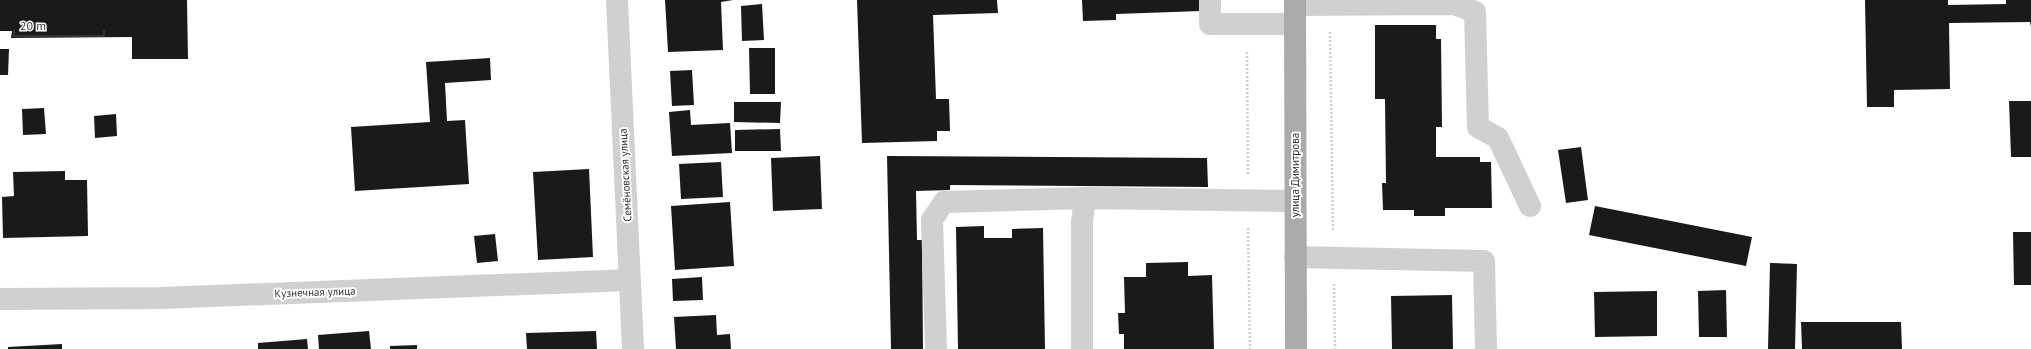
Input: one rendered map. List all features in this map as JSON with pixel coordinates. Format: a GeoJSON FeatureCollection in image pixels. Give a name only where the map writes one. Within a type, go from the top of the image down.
{"type":"FeatureCollection","features":[{"type":"Feature","properties":{"kind":"main road","name":"улица Димитрова"},"geometry":{"type":"LineString","coordinates":[[1295,10],[1296,349]]}},
{"type":"Feature","properties":{"kind":"street","name":"Семёновская улица"},"geometry":{"type":"LineString","coordinates":[[617,0],[633,349]]}},
{"type":"Feature","properties":{"kind":"street"},"geometry":{"type":"LineString","coordinates":[[1210,0],[1210,24],[1330,5],[1454,4],[1475,12],[1478,127],[1498,138],[1530,206]]}},
{"type":"Feature","properties":{"kind":"street"},"geometry":{"type":"LineString","coordinates":[[1082,349],[1082,222],[1084,198]]}},
{"type":"Feature","properties":{"kind":"street"},"geometry":{"type":"LineString","coordinates":[[936,349],[932,220],[944,202],[1084,198],[1295,201]]}},
{"type":"Feature","properties":{"kind":"street"},"geometry":{"type":"LineString","coordinates":[[1295,257],[1484,261],[1486,349]]}},
{"type":"Feature","properties":{"kind":"street","name":"Кузнечная улица"},"geometry":{"type":"LineString","coordinates":[[0,299],[161,298],[630,280]]}},
{"type":"Feature","properties":{"kind":"path"},"geometry":{"type":"LineString","coordinates":[[1330,5],[1335,349]]}},
{"type":"Feature","properties":{"kind":"building"},"geometry":{"type":"Polygon","coordinates":[[[0,0],[187,0],[188,59],[132,59],[132,37],[11,38],[12,31],[0,31],[0,0]]]}},
{"type":"Feature","properties":{"kind":"building"},"geometry":{"type":"Polygon","coordinates":[[[665,0],[733,0],[721,2],[723,50],[668,52],[665,0]]]}},
{"type":"Feature","properties":{"kind":"building"},"geometry":{"type":"Polygon","coordinates":[[[857,0],[997,0],[998,13],[933,15],[936,99],[949,99],[950,131],[937,131],[937,141],[862,143],[857,0]]]}},
{"type":"Feature","properties":{"kind":"building"},"geometry":{"type":"Polygon","coordinates":[[[1082,0],[1201,0],[1201,11],[1116,14],[1116,20],[1083,21],[1082,0]]]}},
{"type":"Feature","properties":{"kind":"building"},"geometry":{"type":"Polygon","coordinates":[[[1865,0],[1948,0],[1948,5],[2006,4],[2006,0],[2031,0],[2031,27],[2030,22],[1949,23],[1950,89],[1894,90],[1894,107],[1867,107],[1865,0]]]}},
{"type":"Feature","properties":{"kind":"building"},"geometry":{"type":"Polygon","coordinates":[[[762,4],[764,40],[742,41],[741,6],[762,4]]]}},
{"type":"Feature","properties":{"kind":"building"},"geometry":{"type":"Polygon","coordinates":[[[1375,25],[1436,25],[1436,39],[1441,39],[1442,127],[1436,127],[1436,157],[1480,157],[1480,162],[1491,162],[1492,208],[1445,208],[1445,216],[1414,216],[1414,210],[1383,210],[1382,183],[1386,183],[1385,99],[1375,99],[1375,25]]]}},
{"type":"Feature","properties":{"kind":"building"},"geometry":{"type":"Polygon","coordinates":[[[749,48],[775,48],[775,94],[750,94],[749,48]]]}},
{"type":"Feature","properties":{"kind":"building"},"geometry":{"type":"Polygon","coordinates":[[[0,49],[9,49],[8,75],[0,75],[0,49]]]}},
{"type":"Feature","properties":{"kind":"building"},"geometry":{"type":"Polygon","coordinates":[[[490,58],[491,80],[445,83],[447,121],[465,120],[469,184],[355,191],[351,127],[430,122],[426,62],[490,58]]]}},
{"type":"Feature","properties":{"kind":"building"},"geometry":{"type":"Polygon","coordinates":[[[692,70],[694,105],[672,106],[670,71],[692,70]]]}},
{"type":"Feature","properties":{"kind":"building"},"geometry":{"type":"Polygon","coordinates":[[[2009,101],[2031,101],[2031,157],[2011,157],[2009,101]]]}},
{"type":"Feature","properties":{"kind":"building"},"geometry":{"type":"Polygon","coordinates":[[[734,102],[781,102],[780,123],[734,122],[734,102]]]}},
{"type":"Feature","properties":{"kind":"building"},"geometry":{"type":"Polygon","coordinates":[[[44,108],[46,134],[23,135],[22,109],[44,108]]]}},
{"type":"Feature","properties":{"kind":"building"},"geometry":{"type":"Polygon","coordinates":[[[690,110],[691,125],[730,123],[732,153],[672,156],[669,112],[690,110]]]}},
{"type":"Feature","properties":{"kind":"building"},"geometry":{"type":"Polygon","coordinates":[[[116,114],[117,136],[95,138],[94,116],[116,114]]]}},
{"type":"Feature","properties":{"kind":"building"},"geometry":{"type":"Polygon","coordinates":[[[780,129],[781,151],[735,151],[735,130],[780,129]]]}},
{"type":"Feature","properties":{"kind":"building"},"geometry":{"type":"Polygon","coordinates":[[[1581,147],[1588,200],[1566,203],[1558,150],[1581,147]]]}},
{"type":"Feature","properties":{"kind":"building"},"geometry":{"type":"Polygon","coordinates":[[[820,156],[822,209],[773,211],[771,158],[820,156]]]}},
{"type":"Feature","properties":{"kind":"building"},"geometry":{"type":"Polygon","coordinates":[[[887,156],[1207,158],[1208,187],[950,185],[950,190],[916,191],[917,240],[922,240],[923,349],[891,349],[887,156]]]}},
{"type":"Feature","properties":{"kind":"building"},"geometry":{"type":"Polygon","coordinates":[[[721,162],[723,197],[681,199],[679,164],[721,162]]]}},
{"type":"Feature","properties":{"kind":"building"},"geometry":{"type":"Polygon","coordinates":[[[589,169],[593,257],[538,260],[533,172],[589,169]]]}},
{"type":"Feature","properties":{"kind":"building"},"geometry":{"type":"Polygon","coordinates":[[[65,171],[65,180],[87,180],[88,236],[3,238],[2,197],[14,196],[13,172],[65,171]]]}},
{"type":"Feature","properties":{"kind":"building"},"geometry":{"type":"Polygon","coordinates":[[[730,202],[734,266],[675,270],[671,206],[730,202]]]}},
{"type":"Feature","properties":{"kind":"building"},"geometry":{"type":"Polygon","coordinates":[[[1595,206],[1752,237],[1746,266],[1589,235],[1595,206]]]}},
{"type":"Feature","properties":{"kind":"building"},"geometry":{"type":"Polygon","coordinates":[[[984,226],[984,238],[1012,238],[1012,229],[1043,228],[1045,349],[958,349],[956,227],[984,226]]]}},
{"type":"Feature","properties":{"kind":"building"},"geometry":{"type":"Polygon","coordinates":[[[2013,232],[2031,232],[2031,285],[2014,285],[2013,232]]]}},
{"type":"Feature","properties":{"kind":"building"},"geometry":{"type":"Polygon","coordinates":[[[495,234],[498,261],[477,263],[474,236],[495,234]]]}},
{"type":"Feature","properties":{"kind":"building"},"geometry":{"type":"Polygon","coordinates":[[[1188,262],[1188,276],[1212,275],[1214,349],[1124,349],[1124,334],[1119,334],[1118,313],[1125,313],[1124,277],[1146,277],[1146,263],[1188,262]]]}},
{"type":"Feature","properties":{"kind":"building"},"geometry":{"type":"Polygon","coordinates":[[[1770,263],[1797,264],[1795,349],[1768,349],[1770,263]]]}},
{"type":"Feature","properties":{"kind":"building"},"geometry":{"type":"Polygon","coordinates":[[[702,277],[703,300],[673,301],[672,279],[702,277]]]}},
{"type":"Feature","properties":{"kind":"building"},"geometry":{"type":"Polygon","coordinates":[[[1726,290],[1727,337],[1699,337],[1698,291],[1726,290]]]}},
{"type":"Feature","properties":{"kind":"building"},"geometry":{"type":"Polygon","coordinates":[[[1657,291],[1657,336],[1595,337],[1594,292],[1657,291]]]}},
{"type":"Feature","properties":{"kind":"building"},"geometry":{"type":"Polygon","coordinates":[[[1452,295],[1453,349],[1392,349],[1391,296],[1452,295]]]}},
{"type":"Feature","properties":{"kind":"building"},"geometry":{"type":"Polygon","coordinates":[[[716,315],[717,335],[730,334],[731,349],[676,349],[674,317],[716,315]]]}},
{"type":"Feature","properties":{"kind":"building"},"geometry":{"type":"Polygon","coordinates":[[[1801,322],[1901,322],[1902,349],[1802,349],[1801,322]]]}},
{"type":"Feature","properties":{"kind":"building"},"geometry":{"type":"Polygon","coordinates":[[[369,331],[371,349],[319,349],[318,335],[369,331]]]}},
{"type":"Feature","properties":{"kind":"building"},"geometry":{"type":"Polygon","coordinates":[[[596,331],[597,349],[527,349],[526,333],[596,331]]]}},
{"type":"Feature","properties":{"kind":"building"},"geometry":{"type":"Polygon","coordinates":[[[307,339],[308,349],[258,349],[258,343],[307,339]]]}},
{"type":"Feature","properties":{"kind":"building"},"geometry":{"type":"Polygon","coordinates":[[[62,344],[62,349],[8,349],[8,347],[62,344]]]}},
{"type":"Feature","properties":{"kind":"building"},"geometry":{"type":"Polygon","coordinates":[[[417,345],[417,349],[390,349],[390,346],[417,345]]]}}]}
